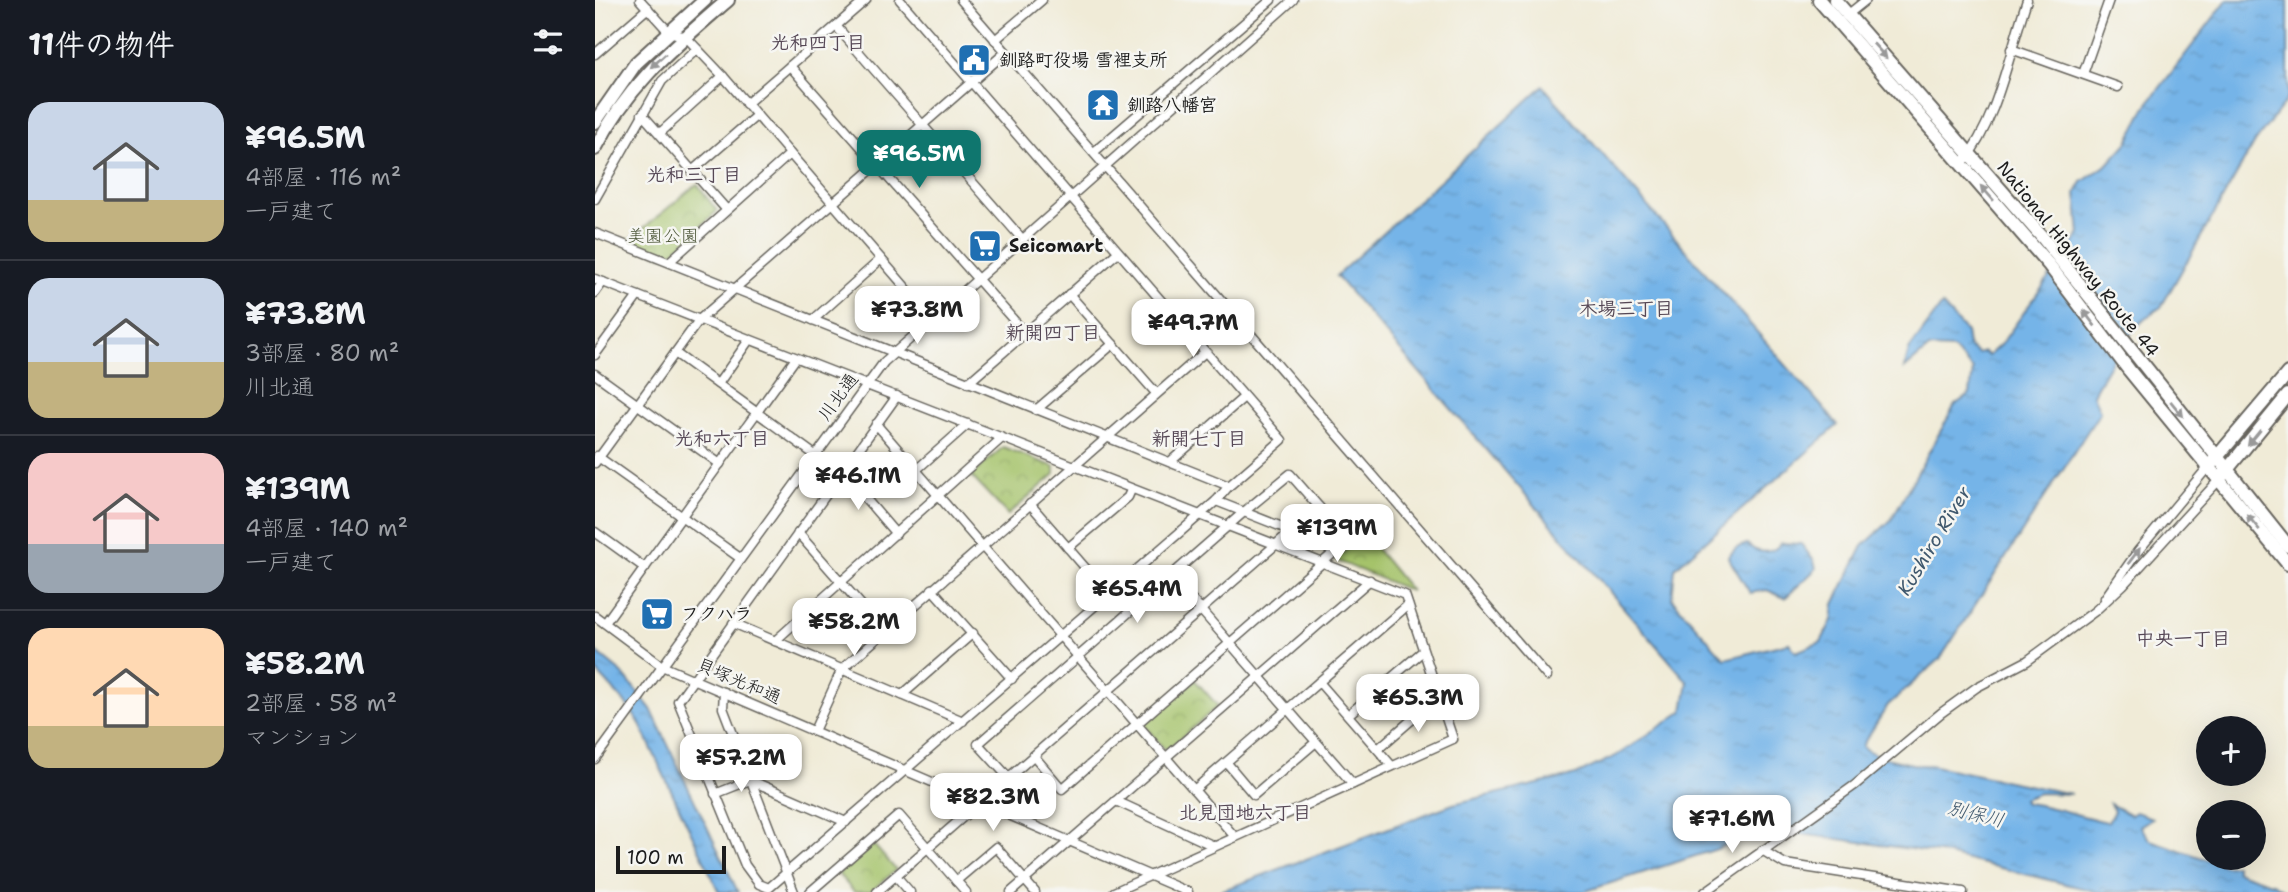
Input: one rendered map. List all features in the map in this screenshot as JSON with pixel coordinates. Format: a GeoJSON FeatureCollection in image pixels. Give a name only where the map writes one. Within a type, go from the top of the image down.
{"type":"FeatureCollection","features":[{"type":"Feature","properties":{"kind":"highway"},"geometry":{"type":"LineString","coordinates":[[595,149],[598,127],[636,63],[705,0]]}},
{"type":"Feature","properties":{"kind":"highway"},"geometry":{"type":"LineString","coordinates":[[598,127],[632,88],[728,0]]}},
{"type":"Feature","properties":{"kind":"highway"},"geometry":{"type":"LineString","coordinates":[[1819,0],[1843,19],[1966,159]]}},
{"type":"Feature","properties":{"kind":"highway"},"geometry":{"type":"LineString","coordinates":[[1835,0],[1843,19]]}},
{"type":"Feature","properties":{"kind":"highway","name":"National Highway Route 44"},"geometry":{"type":"LineString","coordinates":[[1966,159],[2053,260],[2223,476],[2288,564]]}},
{"type":"Feature","properties":{"kind":"highway"},"geometry":{"type":"LineString","coordinates":[[2212,462],[2288,373]]}},
{"type":"Feature","properties":{"kind":"highway"},"geometry":{"type":"LineString","coordinates":[[2223,476],[2288,396]]}},
{"type":"Feature","properties":{"kind":"highway","name":"National Highway Route 44"},"geometry":{"type":"LineString","coordinates":[[2223,476],[2288,546]]}},
{"type":"Feature","properties":{"kind":"street"},"geometry":{"type":"LineString","coordinates":[[641,0],[669,32],[686,37],[723,76],[932,318]]}},
{"type":"Feature","properties":{"kind":"street"},"geometry":{"type":"LineString","coordinates":[[746,104],[866,0]]}},
{"type":"Feature","properties":{"kind":"street"},"geometry":{"type":"LineString","coordinates":[[897,396],[678,701],[745,865],[759,884],[769,888],[1216,501],[1229,486],[1282,440],[900,0]]}},
{"type":"Feature","properties":{"kind":"street"},"geometry":{"type":"LineString","coordinates":[[961,0],[1547,676]]}},
{"type":"Feature","properties":{"kind":"street"},"geometry":{"type":"LineString","coordinates":[[995,40],[1042,0]]}},
{"type":"Feature","properties":{"kind":"street"},"geometry":{"type":"LineString","coordinates":[[1094,152],[1271,0]]}},
{"type":"Feature","properties":{"kind":"street","name":"川北通"},"geometry":{"type":"LineString","coordinates":[[595,759],[654,681],[662,666],[815,454],[894,353],[1107,168],[1293,0]]}},
{"type":"Feature","properties":{"kind":"street"},"geometry":{"type":"LineString","coordinates":[[1843,19],[1866,0]]}},
{"type":"Feature","properties":{"kind":"street"},"geometry":{"type":"LineString","coordinates":[[1966,159],[1999,89],[2027,0]]}},
{"type":"Feature","properties":{"kind":"street"},"geometry":{"type":"LineString","coordinates":[[2083,74],[2109,0]]}},
{"type":"Feature","properties":{"kind":"street"},"geometry":{"type":"LineString","coordinates":[[595,54],[647,8]]}},
{"type":"Feature","properties":{"kind":"street"},"geometry":{"type":"LineString","coordinates":[[836,26],[1023,240]]}},
{"type":"Feature","properties":{"kind":"street"},"geometry":{"type":"LineString","coordinates":[[595,199],[662,81],[697,48]]}},
{"type":"Feature","properties":{"kind":"street"},"geometry":{"type":"LineString","coordinates":[[2011,49],[2118,87]]}},
{"type":"Feature","properties":{"kind":"street"},"geometry":{"type":"LineString","coordinates":[[740,558],[596,458],[699,320],[1006,52]]}},
{"type":"Feature","properties":{"kind":"street"},"geometry":{"type":"LineString","coordinates":[[790,66],[1025,333]]}},
{"type":"Feature","properties":{"kind":"street"},"geometry":{"type":"LineString","coordinates":[[660,133],[723,76]]}},
{"type":"Feature","properties":{"kind":"street"},"geometry":{"type":"LineString","coordinates":[[642,114],[726,209]]}},
{"type":"Feature","properties":{"kind":"street"},"geometry":{"type":"LineString","coordinates":[[692,170],[756,116]]}},
{"type":"Feature","properties":{"kind":"street"},"geometry":{"type":"LineString","coordinates":[[669,262],[790,154]]}},
{"type":"Feature","properties":{"kind":"street"},"geometry":{"type":"LineString","coordinates":[[595,233],[1229,486]]}},
{"type":"Feature","properties":{"kind":"street"},"geometry":{"type":"LineString","coordinates":[[968,383],[1118,252]]}},
{"type":"Feature","properties":{"kind":"street"},"geometry":{"type":"LineString","coordinates":[[813,320],[881,259]]}},
{"type":"Feature","properties":{"kind":"street"},"geometry":{"type":"LineString","coordinates":[[595,293],[599,280],[1131,490],[1231,524],[1405,595],[1453,739],[1114,892]]}},
{"type":"Feature","properties":{"kind":"street"},"geometry":{"type":"LineString","coordinates":[[1069,294],[1156,393]]}},
{"type":"Feature","properties":{"kind":"street"},"geometry":{"type":"LineString","coordinates":[[595,355],[638,296]]}},
{"type":"Feature","properties":{"kind":"street"},"geometry":{"type":"LineString","coordinates":[[718,384],[749,340]]}},
{"type":"Feature","properties":{"kind":"street"},"geometry":{"type":"LineString","coordinates":[[1036,410],[1113,344]]}},
{"type":"Feature","properties":{"kind":"street"},"geometry":{"type":"LineString","coordinates":[[814,731],[842,669],[1205,352]]}},
{"type":"Feature","properties":{"kind":"street"},"geometry":{"type":"LineString","coordinates":[[675,353],[815,454]]}},
{"type":"Feature","properties":{"kind":"street"},"geometry":{"type":"LineString","coordinates":[[605,622],[796,358]]}},
{"type":"Feature","properties":{"kind":"street"},"geometry":{"type":"LineString","coordinates":[[595,374],[720,464]]}},
{"type":"Feature","properties":{"kind":"street"},"geometry":{"type":"LineString","coordinates":[[1170,462],[1244,397]]}},
{"type":"Feature","properties":{"kind":"street"},"geometry":{"type":"LineString","coordinates":[[876,424],[1235,837]]}},
{"type":"Feature","properties":{"kind":"street"},"geometry":{"type":"LineString","coordinates":[[915,471],[968,424]]}},
{"type":"Feature","properties":{"kind":"street"},"geometry":{"type":"LineString","coordinates":[[775,641],[1002,438]]}},
{"type":"Feature","properties":{"kind":"street"},"geometry":{"type":"LineString","coordinates":[[2095,611],[2138,551],[2212,462]]}},
{"type":"Feature","properties":{"kind":"street"},"geometry":{"type":"LineString","coordinates":[[843,472],[896,534]]}},
{"type":"Feature","properties":{"kind":"street"},"geometry":{"type":"LineString","coordinates":[[1009,778],[978,744],[1290,474],[1348,540],[1062,789],[1034,757]]}},
{"type":"Feature","properties":{"kind":"street"},"geometry":{"type":"LineString","coordinates":[[1705,892],[1899,751],[1941,713],[1977,687],[2027,661],[2095,611],[2123,585],[2223,476]]}},
{"type":"Feature","properties":{"kind":"street"},"geometry":{"type":"LineString","coordinates":[[1068,548],[1128,497],[1131,490]]}},
{"type":"Feature","properties":{"kind":"street"},"geometry":{"type":"LineString","coordinates":[[1216,501],[1338,550]]}},
{"type":"Feature","properties":{"kind":"street"},"geometry":{"type":"LineString","coordinates":[[1030,505],[1108,594]]}},
{"type":"Feature","properties":{"kind":"street"},"geometry":{"type":"LineString","coordinates":[[877,892],[1319,507]]}},
{"type":"Feature","properties":{"kind":"street"},"geometry":{"type":"LineString","coordinates":[[595,532],[645,568]]}},
{"type":"Feature","properties":{"kind":"street"},"geometry":{"type":"LineString","coordinates":[[798,533],[884,631]]}},
{"type":"Feature","properties":{"kind":"street"},"geometry":{"type":"LineString","coordinates":[[1172,577],[1353,784]]}},
{"type":"Feature","properties":{"kind":"street"},"geometry":{"type":"LineString","coordinates":[[1011,892],[1370,580]]}},
{"type":"Feature","properties":{"kind":"street"},"geometry":{"type":"LineString","coordinates":[[932,589],[1011,679]]}},
{"type":"Feature","properties":{"kind":"street"},"geometry":{"type":"LineString","coordinates":[[1195,790],[1408,605]]}},
{"type":"Feature","properties":{"kind":"street","name":"貝塚光和通"},"geometry":{"type":"LineString","coordinates":[[595,616],[662,666],[1188,892]]}},
{"type":"Feature","properties":{"kind":"street"},"geometry":{"type":"LineString","coordinates":[[733,623],[963,721]]}},
{"type":"Feature","properties":{"kind":"street"},"geometry":{"type":"LineString","coordinates":[[902,695],[973,633]]}},
{"type":"Feature","properties":{"kind":"street"},"geometry":{"type":"LineString","coordinates":[[1348,715],[1423,651]]}},
{"type":"Feature","properties":{"kind":"street"},"geometry":{"type":"LineString","coordinates":[[1319,682],[1392,766]]}},
{"type":"Feature","properties":{"kind":"street"},"geometry":{"type":"LineString","coordinates":[[724,692],[723,708],[794,892]]}},
{"type":"Feature","properties":{"kind":"street"},"geometry":{"type":"LineString","coordinates":[[1378,750],[1439,696]]}},
{"type":"Feature","properties":{"kind":"street"},"geometry":{"type":"LineString","coordinates":[[1227,763],[1254,795],[1316,742]]}},
{"type":"Feature","properties":{"kind":"street"},"geometry":{"type":"LineString","coordinates":[[715,794],[750,780],[846,822]]}},
{"type":"Feature","properties":{"kind":"street"},"geometry":{"type":"LineString","coordinates":[[1116,802],[1214,846]]}},
{"type":"Feature","properties":{"kind":"street"},"geometry":{"type":"LineString","coordinates":[[810,892],[899,815],[966,892]]}},
{"type":"Feature","properties":{"kind":"street"},"geometry":{"type":"LineString","coordinates":[[956,881],[996,847],[1035,892]]}},
{"type":"Feature","properties":{"kind":"street"},"geometry":{"type":"LineString","coordinates":[[1762,850],[1785,864],[1963,892]]}},
{"type":"Feature","properties":{"kind":"street"},"geometry":{"type":"LineString","coordinates":[[896,876],[909,892]]}},
{"type":"Feature","properties":{"kind":"green space","name":"美園公園"},"geometry":{"type":"Polygon","coordinates":[[[697,184],[717,211],[670,255],[662,256],[628,241],[697,184]]]}},
{"type":"Feature","properties":{"kind":"green space"},"geometry":{"type":"Polygon","coordinates":[[[1003,447],[1055,467],[1055,474],[1008,515],[971,476],[1003,447]]]}},
{"type":"Feature","properties":{"kind":"green space"},"geometry":{"type":"Polygon","coordinates":[[[1364,534],[1411,591],[1335,560],[1364,534]]]}},
{"type":"Feature","properties":{"kind":"green space"},"geometry":{"type":"Polygon","coordinates":[[[1195,680],[1218,706],[1166,751],[1143,724],[1195,680]]]}},
{"type":"Feature","properties":{"kind":"green space"},"geometry":{"type":"Polygon","coordinates":[[[873,844],[896,870],[870,892],[854,892],[838,874],[873,844]]]}},
{"type":"Feature","properties":{"kind":"water"},"geometry":{"type":"Polygon","coordinates":[[[2227,0],[2288,0],[2288,98],[2255,142],[2161,307],[2139,324],[2114,357],[2093,394],[2100,412],[1940,659],[1888,705],[1862,746],[1894,760],[2071,794],[2039,793],[2023,799],[2025,803],[2108,822],[2114,811],[2110,804],[2131,815],[2136,812],[2152,818],[2140,826],[2150,840],[2196,856],[2196,870],[2236,870],[2274,884],[2286,892],[2098,892],[1939,853],[1759,828],[1717,849],[1583,892],[1218,892],[1453,804],[1576,775],[1616,756],[1683,711],[1688,682],[1336,276],[1543,86],[1838,425],[1675,568],[1672,599],[1725,659],[1789,643],[1796,652],[1821,642],[1832,620],[1834,604],[1863,546],[1891,520],[1955,405],[1970,394],[1973,370],[1953,349],[1929,348],[1904,369],[1909,350],[1942,305],[1966,332],[1968,346],[1978,354],[1984,352],[1988,356],[2002,343],[2080,234],[2076,193],[2082,182],[2108,164],[2128,142],[2146,106],[2227,0]]]}},
{"type":"Feature","properties":{"kind":"water"},"geometry":{"type":"Polygon","coordinates":[[[1781,543],[1801,544],[1814,561],[1816,569],[1785,598],[1767,590],[1750,593],[1728,557],[1736,548],[1747,544],[1764,552],[1773,550],[1781,543]]]}},
{"type":"Feature","properties":{"kind":"water"},"geometry":{"type":"Polygon","coordinates":[[[595,651],[622,673],[651,709],[738,892],[719,892],[639,722],[595,670],[595,651]]]}},
{"type":"Feature","properties":{"kind":"place","name":"釧路町役場 雪裡支所"},"geometry":{"type":"Point","coordinates":[974,60]}},
{"type":"Feature","properties":{"kind":"place","name":"釧路八幡宮"},"geometry":{"type":"Point","coordinates":[1103,105]}},
{"type":"Feature","properties":{"kind":"place","name":"Seicomart"},"geometry":{"type":"Point","coordinates":[985,246]}},
{"type":"Feature","properties":{"kind":"place","name":"フクハラ"},"geometry":{"type":"Point","coordinates":[657,614]}},
{"type":"Feature","properties":{"kind":"district","name":"光和四丁目"},"geometry":{"type":"Point","coordinates":[818,42]}},
{"type":"Feature","properties":{"kind":"district","name":"光和三丁目"},"geometry":{"type":"Point","coordinates":[694,174]}},
{"type":"Feature","properties":{"kind":"district","name":"木場三丁目"},"geometry":{"type":"Point","coordinates":[1626,308]}},
{"type":"Feature","properties":{"kind":"district","name":"新開四丁目"},"geometry":{"type":"Point","coordinates":[1053,332]}},
{"type":"Feature","properties":{"kind":"district","name":"光和六丁目"},"geometry":{"type":"Point","coordinates":[722,438]}},
{"type":"Feature","properties":{"kind":"district","name":"新開七丁目"},"geometry":{"type":"Point","coordinates":[1199,438]}},
{"type":"Feature","properties":{"kind":"district","name":"中央一丁目"},"geometry":{"type":"Point","coordinates":[2183,638]}},
{"type":"Feature","properties":{"kind":"district","name":"北見団地六丁目"},"geometry":{"type":"Point","coordinates":[1245,812]}},
{"type":"Feature","properties":{"kind":"water label","name":"Kushiro River"},"geometry":{"type":"Point","coordinates":[1934,541]}},
{"type":"Feature","properties":{"kind":"water label","name":"別保川"},"geometry":{"type":"Point","coordinates":[1976,814]}}]}
